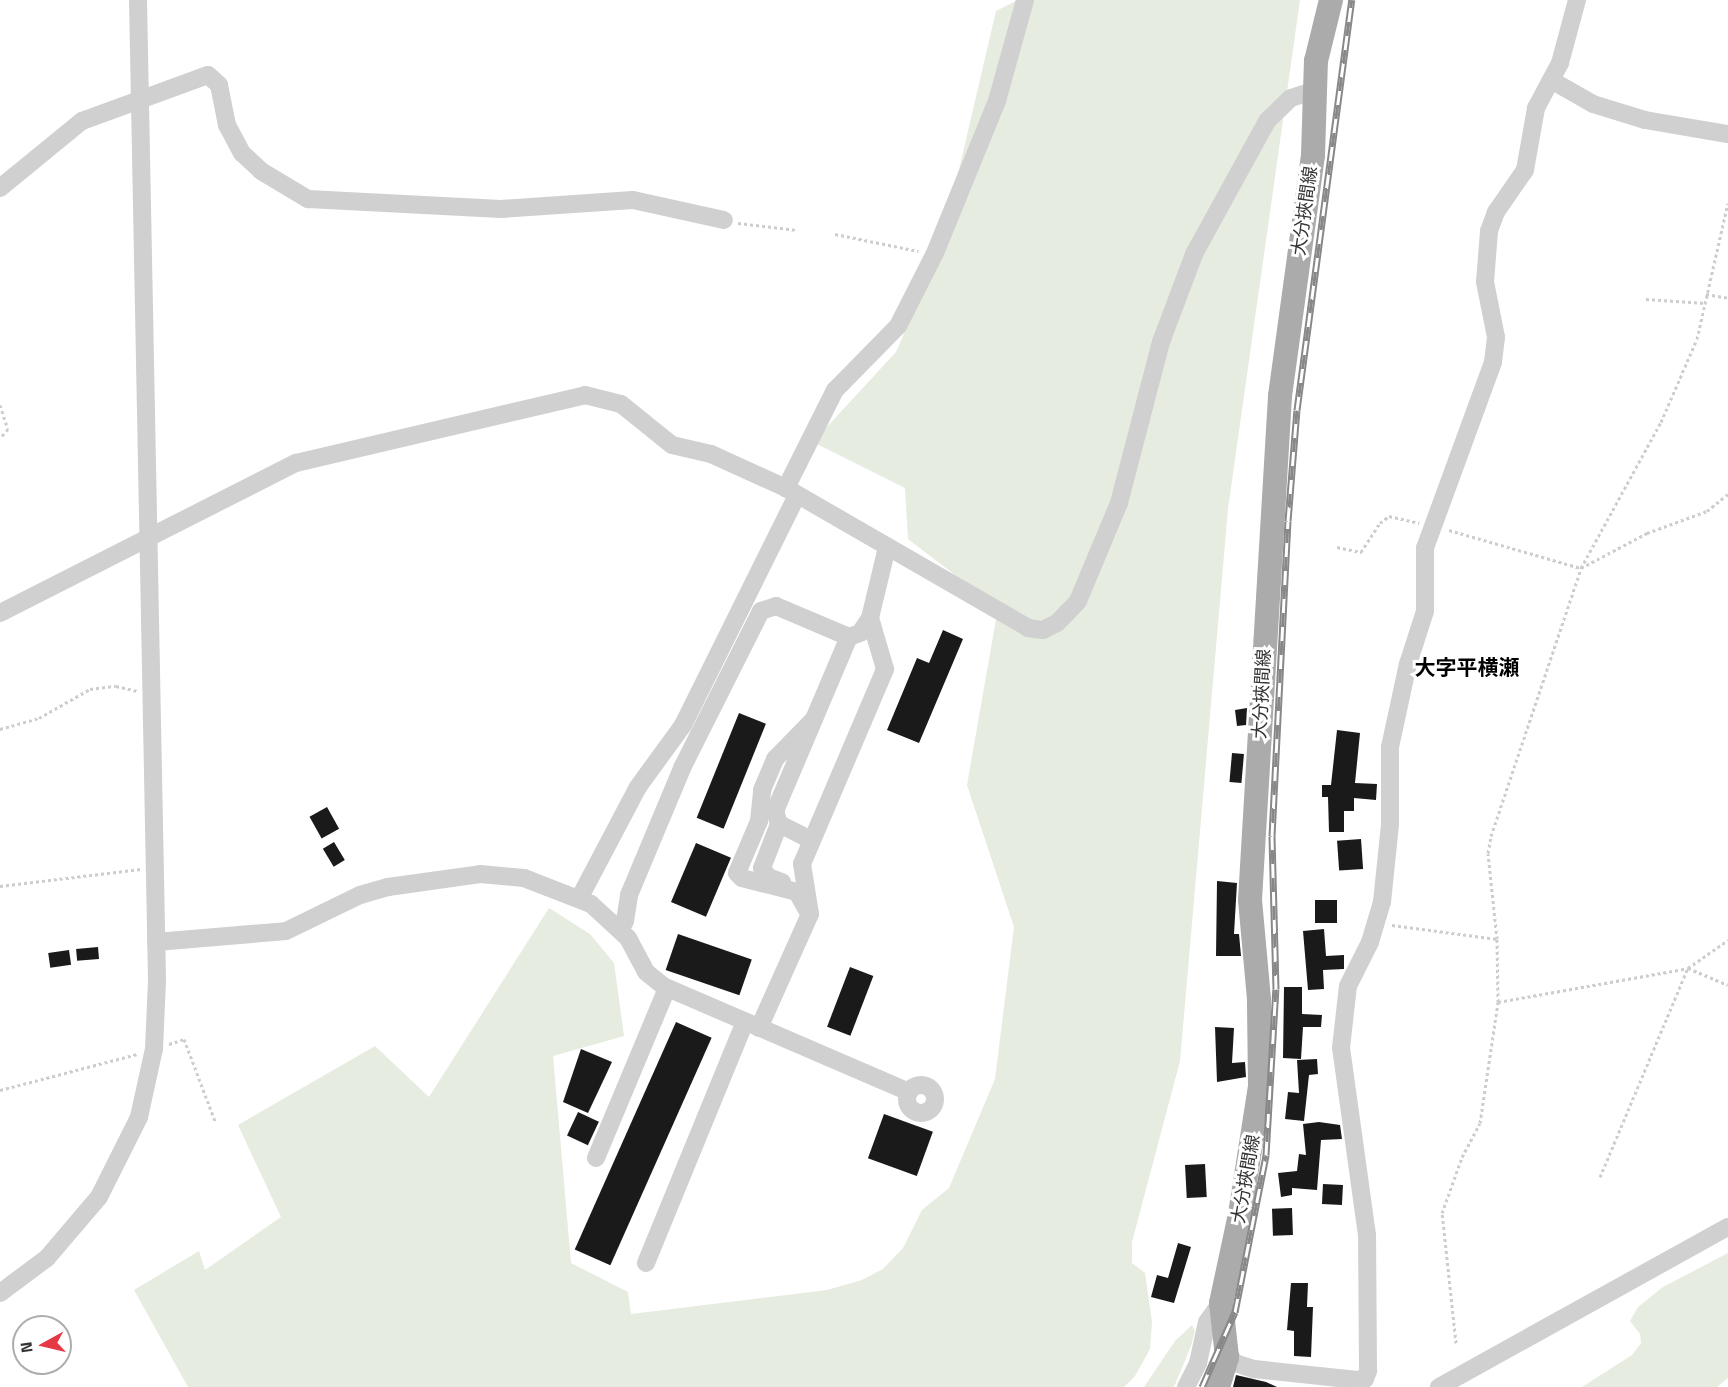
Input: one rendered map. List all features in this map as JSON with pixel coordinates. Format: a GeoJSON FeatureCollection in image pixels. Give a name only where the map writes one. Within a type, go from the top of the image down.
{"type":"FeatureCollection","features":[{"type":"Feature","properties":{"kind":"main road","name":"大分挾間線"},"geometry":{"type":"LineString","coordinates":[[1218,1387],[1227,1352],[1221,1303],[1240,1214],[1260,1086],[1259,999],[1250,900],[1281,378],[1313,155],[1319,41],[1331,0]]}},
{"type":"Feature","properties":{"kind":"street"},"geometry":{"type":"LineString","coordinates":[[0,1293],[48,1258],[99,1197],[139,1118],[154,1049],[156,942],[138,0]]}},
{"type":"Feature","properties":{"kind":"street"},"geometry":{"type":"LineString","coordinates":[[580,897],[638,787],[683,725],[792,491],[835,390],[898,326],[934,255],[997,101],[1025,0]]}},
{"type":"Feature","properties":{"kind":"street"},"geometry":{"type":"LineString","coordinates":[[1227,1352],[1235,1363],[1254,1369],[1358,1384],[1365,1379],[1368,1371],[1368,1235],[1341,1048],[1348,986],[1376,923],[1382,902],[1390,824],[1390,747],[1408,664],[1424,621],[1423,556],[1493,362],[1496,337],[1485,282],[1489,231],[1496,212],[1522,177],[1536,108],[1565,51],[1577,0]]}},
{"type":"Feature","properties":{"kind":"street"},"geometry":{"type":"LineString","coordinates":[[0,188],[33,165],[82,121],[140,102],[202,76],[213,77],[219,85],[227,125],[242,153],[261,171],[315,200],[501,209],[633,200],[724,220]]}},
{"type":"Feature","properties":{"kind":"street"},"geometry":{"type":"LineString","coordinates":[[1551,80],[1578,97],[1645,120],[1728,134]]}},
{"type":"Feature","properties":{"kind":"street"},"geometry":{"type":"LineString","coordinates":[[0,613],[296,463],[585,395],[621,404],[672,445],[711,454],[792,491],[1028,628],[1043,630],[1072,611],[1119,503],[1161,342],[1194,254],[1272,115],[1291,98],[1316,90]]}},
{"type":"Feature","properties":{"kind":"street"},"geometry":{"type":"LineString","coordinates":[[620,930],[625,921],[629,895],[686,758],[761,611],[776,606],[849,637],[860,633],[870,618],[887,547]]}},
{"type":"Feature","properties":{"kind":"street"},"geometry":{"type":"LineString","coordinates":[[849,637],[775,811],[779,824],[763,863],[764,873],[773,881],[785,882],[795,876],[802,864],[885,669],[870,618]]}},
{"type":"Feature","properties":{"kind":"street"},"geometry":{"type":"LineString","coordinates":[[808,918],[804,900],[797,892],[742,878],[737,873],[759,821],[762,790],[775,759],[814,719]]}},
{"type":"Feature","properties":{"kind":"street"},"geometry":{"type":"LineString","coordinates":[[779,824],[811,840]]}},
{"type":"Feature","properties":{"kind":"street"},"geometry":{"type":"LineString","coordinates":[[646,1263],[752,1025],[808,918],[811,907],[802,864]]}},
{"type":"Feature","properties":{"kind":"street"},"geometry":{"type":"LineString","coordinates":[[156,942],[286,931],[372,891],[480,874],[524,878],[580,897],[620,930],[632,943],[649,977],[667,988],[909,1092]]}},
{"type":"Feature","properties":{"kind":"street"},"geometry":{"type":"LineString","coordinates":[[596,1158],[667,988]]}},
{"type":"Feature","properties":{"kind":"street"},"geometry":{"type":"LineString","coordinates":[[1439,1387],[1728,1227]]}},
{"type":"Feature","properties":{"kind":"street"},"geometry":{"type":"LineString","coordinates":[[1186,1387],[1198,1363],[1207,1322],[1221,1303]]}},
{"type":"Feature","properties":{"kind":"path"},"geometry":{"type":"LineString","coordinates":[[1456,1343],[1443,1204],[1480,1123],[1498,1002],[1497,939],[1488,853],[1491,836],[1581,568],[1661,422],[1697,339],[1728,204]]}},
{"type":"Feature","properties":{"kind":"path"},"geometry":{"type":"LineString","coordinates":[[724,220],[797,230]]}},
{"type":"Feature","properties":{"kind":"path"},"geometry":{"type":"LineString","coordinates":[[835,234],[934,255]]}},
{"type":"Feature","properties":{"kind":"path"},"geometry":{"type":"LineString","coordinates":[[1706,294],[1728,298]]}},
{"type":"Feature","properties":{"kind":"path"},"geometry":{"type":"LineString","coordinates":[[1646,299],[1705,303]]}},
{"type":"Feature","properties":{"kind":"path"},"geometry":{"type":"LineString","coordinates":[[0,405],[8,429],[0,438]]}},
{"type":"Feature","properties":{"kind":"path"},"geometry":{"type":"LineString","coordinates":[[1337,547],[1361,552],[1380,523],[1389,516],[1433,525],[1581,568],[1647,533],[1707,511],[1728,494]]}},
{"type":"Feature","properties":{"kind":"path"},"geometry":{"type":"LineString","coordinates":[[0,729],[39,718],[90,688],[116,686],[151,694]]}},
{"type":"Feature","properties":{"kind":"path"},"geometry":{"type":"LineString","coordinates":[[0,886],[154,867]]}},
{"type":"Feature","properties":{"kind":"path"},"geometry":{"type":"LineString","coordinates":[[1376,923],[1497,939]]}},
{"type":"Feature","properties":{"kind":"path"},"geometry":{"type":"LineString","coordinates":[[1498,1002],[1688,968],[1728,940]]}},
{"type":"Feature","properties":{"kind":"path"},"geometry":{"type":"LineString","coordinates":[[1688,968],[1728,985]]}},
{"type":"Feature","properties":{"kind":"path"},"geometry":{"type":"LineString","coordinates":[[1600,1177],[1688,968]]}},
{"type":"Feature","properties":{"kind":"path"},"geometry":{"type":"LineString","coordinates":[[0,1090],[184,1039],[215,1121]]}},
{"type":"Feature","properties":{"kind":"shaded area"},"geometry":{"type":"Polygon","coordinates":[[[1018,0],[1300,0],[1228,509],[1180,1061],[1132,1242],[1132,1263],[1145,1273],[1152,1322],[1150,1349],[1135,1376],[1124,1387],[188,1387],[134,1290],[199,1251],[205,1270],[281,1217],[238,1125],[375,1046],[429,1097],[549,908],[590,934],[614,963],[624,1036],[553,1056],[571,1263],[628,1292],[631,1314],[827,1290],[862,1280],[883,1269],[903,1248],[922,1210],[949,1188],[995,1079],[1014,927],[967,785],[998,608],[908,539],[905,488],[813,442],[896,352],[940,251],[996,11],[1018,0]]]}},
{"type":"Feature","properties":{"kind":"shaded area"},"geometry":{"type":"Polygon","coordinates":[[[1728,1253],[1728,1378],[1717,1387],[1582,1387],[1632,1355],[1641,1343],[1640,1334],[1630,1321],[1638,1307],[1663,1287],[1728,1253]]]}},
{"type":"Feature","properties":{"kind":"shaded area"},"geometry":{"type":"Polygon","coordinates":[[[1192,1325],[1195,1331],[1191,1346],[1174,1387],[1144,1387],[1175,1341],[1192,1325]]]}},
{"type":"Feature","properties":{"kind":"building"},"geometry":{"type":"Polygon","coordinates":[[[943,630],[963,639],[919,743],[887,730],[917,658],[929,663],[943,630]]]}},
{"type":"Feature","properties":{"kind":"building"},"geometry":{"type":"Polygon","coordinates":[[[1247,708],[1246,725],[1237,726],[1235,710],[1247,708]]]}},
{"type":"Feature","properties":{"kind":"building"},"geometry":{"type":"Polygon","coordinates":[[[739,713],[766,724],[724,829],[697,818],[739,713]]]}},
{"type":"Feature","properties":{"kind":"building"},"geometry":{"type":"Polygon","coordinates":[[[1337,730],[1360,733],[1355,783],[1377,784],[1376,800],[1354,798],[1354,811],[1344,811],[1344,832],[1329,832],[1328,797],[1322,797],[1322,785],[1331,785],[1337,730]]]}},
{"type":"Feature","properties":{"kind":"building"},"geometry":{"type":"Polygon","coordinates":[[[1232,753],[1244,754],[1241,783],[1229,782],[1232,753]]]}},
{"type":"Feature","properties":{"kind":"building"},"geometry":{"type":"Polygon","coordinates":[[[327,807],[339,829],[322,839],[310,817],[327,807]]]}},
{"type":"Feature","properties":{"kind":"building"},"geometry":{"type":"Polygon","coordinates":[[[1361,839],[1363,869],[1339,871],[1337,841],[1361,839]]]}},
{"type":"Feature","properties":{"kind":"building"},"geometry":{"type":"Polygon","coordinates":[[[334,842],[345,860],[334,867],[323,849],[334,842]]]}},
{"type":"Feature","properties":{"kind":"building"},"geometry":{"type":"Polygon","coordinates":[[[696,843],[731,858],[706,917],[671,902],[696,843]]]}},
{"type":"Feature","properties":{"kind":"building"},"geometry":{"type":"Polygon","coordinates":[[[1217,881],[1237,883],[1234,934],[1239,934],[1241,956],[1216,956],[1217,881]]]}},
{"type":"Feature","properties":{"kind":"building"},"geometry":{"type":"Polygon","coordinates":[[[1315,900],[1337,900],[1337,923],[1315,923],[1315,900]]]}},
{"type":"Feature","properties":{"kind":"building"},"geometry":{"type":"Polygon","coordinates":[[[1324,929],[1326,956],[1344,955],[1344,969],[1323,970],[1324,989],[1308,990],[1303,931],[1324,929]]]}},
{"type":"Feature","properties":{"kind":"building"},"geometry":{"type":"Polygon","coordinates":[[[678,934],[752,959],[739,995],[666,970],[678,934]]]}},
{"type":"Feature","properties":{"kind":"building"},"geometry":{"type":"Polygon","coordinates":[[[98,947],[99,959],[77,961],[76,949],[98,947]]]}},
{"type":"Feature","properties":{"kind":"building"},"geometry":{"type":"Polygon","coordinates":[[[69,950],[71,965],[50,968],[48,953],[69,950]]]}},
{"type":"Feature","properties":{"kind":"building"},"geometry":{"type":"Polygon","coordinates":[[[850,967],[873,976],[850,1036],[827,1027],[850,967]]]}},
{"type":"Feature","properties":{"kind":"building"},"geometry":{"type":"Polygon","coordinates":[[[1284,987],[1302,987],[1302,1014],[1322,1015],[1321,1027],[1303,1027],[1301,1059],[1283,1058],[1284,987]]]}},
{"type":"Feature","properties":{"kind":"building"},"geometry":{"type":"Polygon","coordinates":[[[676,1022],[712,1038],[610,1265],[575,1249],[676,1022]]]}},
{"type":"Feature","properties":{"kind":"building"},"geometry":{"type":"Polygon","coordinates":[[[1215,1027],[1234,1028],[1232,1063],[1245,1062],[1246,1077],[1217,1082],[1215,1027]]]}},
{"type":"Feature","properties":{"kind":"building"},"geometry":{"type":"Polygon","coordinates":[[[581,1049],[612,1062],[588,1113],[563,1102],[581,1049]]]}},
{"type":"Feature","properties":{"kind":"building"},"geometry":{"type":"Polygon","coordinates":[[[1317,1059],[1318,1074],[1309,1075],[1304,1121],[1285,1119],[1288,1092],[1299,1093],[1297,1060],[1317,1059]]]}},
{"type":"Feature","properties":{"kind":"building"},"geometry":{"type":"Polygon","coordinates":[[[578,1112],[599,1122],[588,1145],[567,1136],[578,1112]]]}},
{"type":"Feature","properties":{"kind":"building"},"geometry":{"type":"Polygon","coordinates":[[[884,1114],[933,1132],[917,1176],[868,1158],[884,1114]]]}},
{"type":"Feature","properties":{"kind":"building"},"geometry":{"type":"Polygon","coordinates":[[[1319,1122],[1340,1125],[1342,1139],[1321,1140],[1317,1190],[1292,1188],[1292,1195],[1281,1197],[1278,1173],[1297,1171],[1299,1154],[1306,1155],[1303,1124],[1319,1122]]]}},
{"type":"Feature","properties":{"kind":"building"},"geometry":{"type":"Polygon","coordinates":[[[1205,1164],[1207,1197],[1187,1198],[1185,1165],[1205,1164]]]}},
{"type":"Feature","properties":{"kind":"building"},"geometry":{"type":"Polygon","coordinates":[[[1323,1184],[1343,1185],[1342,1205],[1322,1204],[1323,1184]]]}},
{"type":"Feature","properties":{"kind":"building"},"geometry":{"type":"Polygon","coordinates":[[[1292,1208],[1293,1235],[1273,1236],[1272,1209],[1292,1208]]]}},
{"type":"Feature","properties":{"kind":"building"},"geometry":{"type":"Polygon","coordinates":[[[1178,1243],[1191,1247],[1174,1303],[1151,1297],[1157,1275],[1168,1278],[1178,1243]]]}},
{"type":"Feature","properties":{"kind":"building"},"geometry":{"type":"Polygon","coordinates":[[[1291,1283],[1308,1283],[1307,1307],[1313,1307],[1311,1357],[1294,1356],[1294,1331],[1287,1330],[1291,1283]]]}},
{"type":"Feature","properties":{"kind":"building"},"geometry":{"type":"Polygon","coordinates":[[[1236,1375],[1266,1382],[1277,1387],[1233,1387],[1236,1375]]]}},
{"type":"Feature","properties":{"kind":"railway"},"geometry":{"type":"LineString","coordinates":[[1202,1387],[1235,1312],[1266,1155],[1276,989],[1272,836],[1288,521],[1297,410],[1352,0]]}},
{"type":"Feature","properties":{"kind":"district","name":"大字平横瀬"},"geometry":{"type":"Point","coordinates":[1467,667]}}]}
